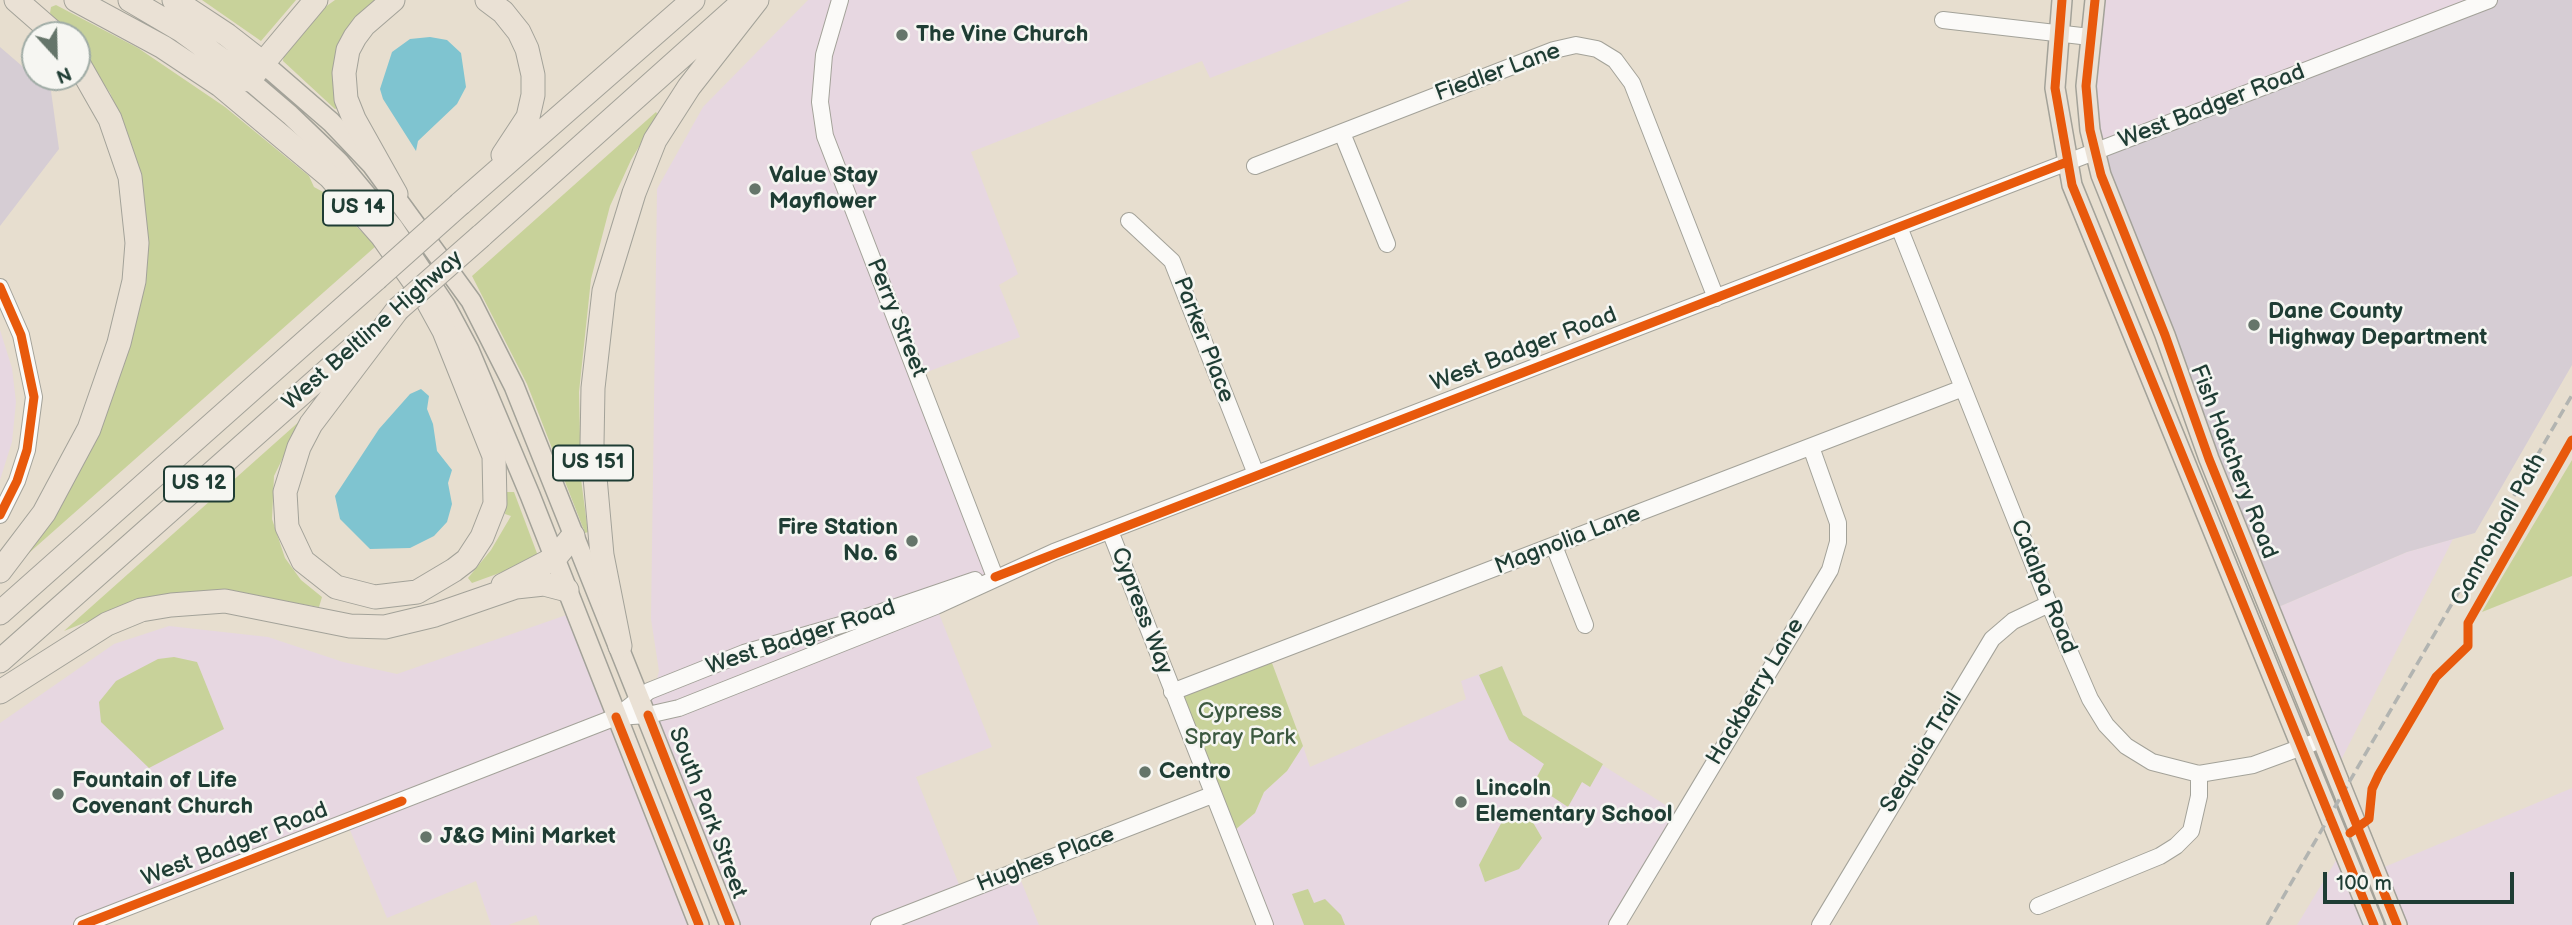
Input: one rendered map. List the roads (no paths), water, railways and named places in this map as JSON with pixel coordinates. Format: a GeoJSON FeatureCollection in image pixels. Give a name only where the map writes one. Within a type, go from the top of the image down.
{"type":"FeatureCollection","features":[{"type":"Feature","properties":{"kind":"highway"},"geometry":{"type":"LineString","coordinates":[[16,0],[40,21]]}},
{"type":"Feature","properties":{"kind":"highway","name":"US 14"},"geometry":{"type":"LineString","coordinates":[[76,0],[163,47],[220,85],[330,177],[382,236],[427,300],[444,331],[494,456],[495,504],[482,537],[467,560],[416,592],[375,597],[336,587],[303,561],[289,534],[284,500],[293,462],[311,424],[398,309]]}},
{"type":"Feature","properties":{"kind":"highway","name":"US 14"},"geometry":{"type":"LineString","coordinates":[[130,0],[256,71]]}},
{"type":"Feature","properties":{"kind":"highway","name":"US 14"},"geometry":{"type":"LineString","coordinates":[[174,0],[227,35],[256,71]]}},
{"type":"Feature","properties":{"kind":"highway"},"geometry":{"type":"LineString","coordinates":[[256,71],[316,0]]}},
{"type":"Feature","properties":{"kind":"highway"},"geometry":{"type":"LineString","coordinates":[[393,0],[364,25],[355,37],[348,50],[344,73],[346,99],[354,120],[396,194]]}},
{"type":"Feature","properties":{"kind":"highway"},"geometry":{"type":"LineString","coordinates":[[487,0],[503,12],[523,41],[534,86],[531,106],[523,126],[488,180]]}},
{"type":"Feature","properties":{"kind":"highway","name":"West Beltline Highway"},"geometry":{"type":"LineString","coordinates":[[0,613],[693,0]]}},
{"type":"Feature","properties":{"kind":"highway","name":"West Beltline Highway"},"geometry":{"type":"LineString","coordinates":[[0,661],[745,0]]}},
{"type":"Feature","properties":{"kind":"highway","name":"US 151"},"geometry":{"type":"LineString","coordinates":[[621,646],[598,531],[593,458],[593,388],[604,291],[640,175],[667,119],[757,0]]}},
{"type":"Feature","properties":{"kind":"highway"},"geometry":{"type":"LineString","coordinates":[[0,571],[44,513],[89,429],[119,343],[134,281],[137,243],[130,177],[110,118],[91,85]]}},
{"type":"Feature","properties":{"kind":"highway"},"geometry":{"type":"LineString","coordinates":[[0,692],[107,624],[148,609],[200,601],[225,601],[350,626],[385,627],[435,615],[482,596],[555,558],[573,536]]}},
{"type":"Feature","properties":{"kind":"highway"},"geometry":{"type":"LineString","coordinates":[[482,596],[516,587],[544,584],[567,590]]}},
{"type":"Feature","properties":{"kind":"main road","name":"Fish Hatchery Road"},"geometry":{"type":"LineString","coordinates":[[2062,0],[2055,88],[2072,185],[2374,925]]}},
{"type":"Feature","properties":{"kind":"main road","name":"Fish Hatchery Road"},"geometry":{"type":"LineString","coordinates":[[2095,0],[2086,86],[2095,152],[2209,459],[2397,925]]}},
{"type":"Feature","properties":{"kind":"main road","name":"South Park Street"},"geometry":{"type":"LineString","coordinates":[[256,71],[331,122],[396,194],[456,278],[492,342],[514,386],[573,536],[621,646],[730,925]]}},
{"type":"Feature","properties":{"kind":"main road","name":"South Park Street"},"geometry":{"type":"LineString","coordinates":[[256,71],[290,115],[339,162],[393,227],[445,305],[469,350],[555,558],[699,925]]}},
{"type":"Feature","properties":{"kind":"street","name":"Perry Street"},"geometry":{"type":"LineString","coordinates":[[840,0],[824,55],[820,102],[825,135],[995,577]]}},
{"type":"Feature","properties":{"kind":"street","name":"West Badger Road"},"geometry":{"type":"LineString","coordinates":[[82,925],[616,717],[667,712],[817,654],[1110,531],[2489,0]]}},
{"type":"Feature","properties":{"kind":"street"},"geometry":{"type":"LineString","coordinates":[[1943,20],[2090,37]]}},
{"type":"Feature","properties":{"kind":"street","name":"Fiedler Lane"},"geometry":{"type":"LineString","coordinates":[[1255,166],[1554,50],[1576,45],[1597,49],[1615,60],[1632,83],[1716,298]]}},
{"type":"Feature","properties":{"kind":"street"},"geometry":{"type":"LineString","coordinates":[[1342,133],[1387,244]]}},
{"type":"Feature","properties":{"kind":"street","name":"Parker Place"},"geometry":{"type":"LineString","coordinates":[[1129,221],[1172,261],[1256,474]]}},
{"type":"Feature","properties":{"kind":"street","name":"Catalpa Road"},"geometry":{"type":"LineString","coordinates":[[1899,227],[2049,604],[2090,699],[2106,725],[2126,746],[2152,762],[2199,774],[2253,765],[2321,740]]}},
{"type":"Feature","properties":{"kind":"street"},"geometry":{"type":"LineString","coordinates":[[0,287],[22,335],[34,397],[27,450],[0,515]]}},
{"type":"Feature","properties":{"kind":"street","name":"Magnolia Lane"},"geometry":{"type":"LineString","coordinates":[[1172,692],[1963,388]]}},
{"type":"Feature","properties":{"kind":"street","name":"Hackberry Lane"},"geometry":{"type":"LineString","coordinates":[[1617,925],[1830,570],[1838,542],[1838,523],[1811,447]]}},
{"type":"Feature","properties":{"kind":"street","name":"Cypress Way"},"geometry":{"type":"LineString","coordinates":[[1110,531],[1265,925]]}},
{"type":"Feature","properties":{"kind":"street"},"geometry":{"type":"LineString","coordinates":[[1554,547],[1585,625]]}},
{"type":"Feature","properties":{"kind":"street","name":"West Badger Road"},"geometry":{"type":"LineString","coordinates":[[616,717],[640,696],[774,643],[858,620],[958,584],[995,577]]}},
{"type":"Feature","properties":{"kind":"street","name":"Sequoia Trail"},"geometry":{"type":"LineString","coordinates":[[1820,925],[1992,639],[2014,621],[2049,604]]}},
{"type":"Feature","properties":{"kind":"street"},"geometry":{"type":"LineString","coordinates":[[2039,905],[2160,856],[2176,846],[2191,831],[2199,796],[2199,774]]}},
{"type":"Feature","properties":{"kind":"street","name":"Hughes Place"},"geometry":{"type":"LineString","coordinates":[[879,925],[1212,795]]}},
{"type":"Feature","properties":{"kind":"water"},"geometry":{"type":"Polygon","coordinates":[[[430,37],[447,40],[461,53],[466,87],[457,104],[418,141],[416,151],[383,99],[380,89],[392,52],[410,39],[430,37]]]}},
{"type":"Feature","properties":{"kind":"water"},"geometry":{"type":"Polygon","coordinates":[[[421,389],[429,396],[427,409],[433,424],[437,451],[452,470],[448,483],[452,504],[447,522],[434,536],[410,548],[370,549],[340,519],[335,496],[379,429],[410,394],[421,389]]]}},
{"type":"Feature","properties":{"kind":"railway"},"geometry":{"type":"LineString","coordinates":[[2267,925],[2572,395]]}},
{"type":"Feature","properties":{"kind":"place","name":"The Vine Church"},"geometry":{"type":"Point","coordinates":[902,35]}},
{"type":"Feature","properties":{"kind":"place","name":"Value Stay Mayflower"},"geometry":{"type":"Point","coordinates":[755,189]}},
{"type":"Feature","properties":{"kind":"place","name":"Dane County Highway Department"},"geometry":{"type":"Point","coordinates":[2254,325]}},
{"type":"Feature","properties":{"kind":"place","name":"Fire Station No. 6"},"geometry":{"type":"Point","coordinates":[912,541]}},
{"type":"Feature","properties":{"kind":"place","name":"Centro"},"geometry":{"type":"Point","coordinates":[1145,772]}},
{"type":"Feature","properties":{"kind":"place","name":"Fountain of Life Covenant Church"},"geometry":{"type":"Point","coordinates":[58,794]}},
{"type":"Feature","properties":{"kind":"place","name":"Lincoln Elementary School"},"geometry":{"type":"Point","coordinates":[1461,802]}},
{"type":"Feature","properties":{"kind":"place","name":"J&G Mini Market"},"geometry":{"type":"Point","coordinates":[426,837]}},
{"type":"Feature","properties":{"kind":"park label","name":"Cypress Spray Park"},"geometry":{"type":"Point","coordinates":[1240,725]}}]}
